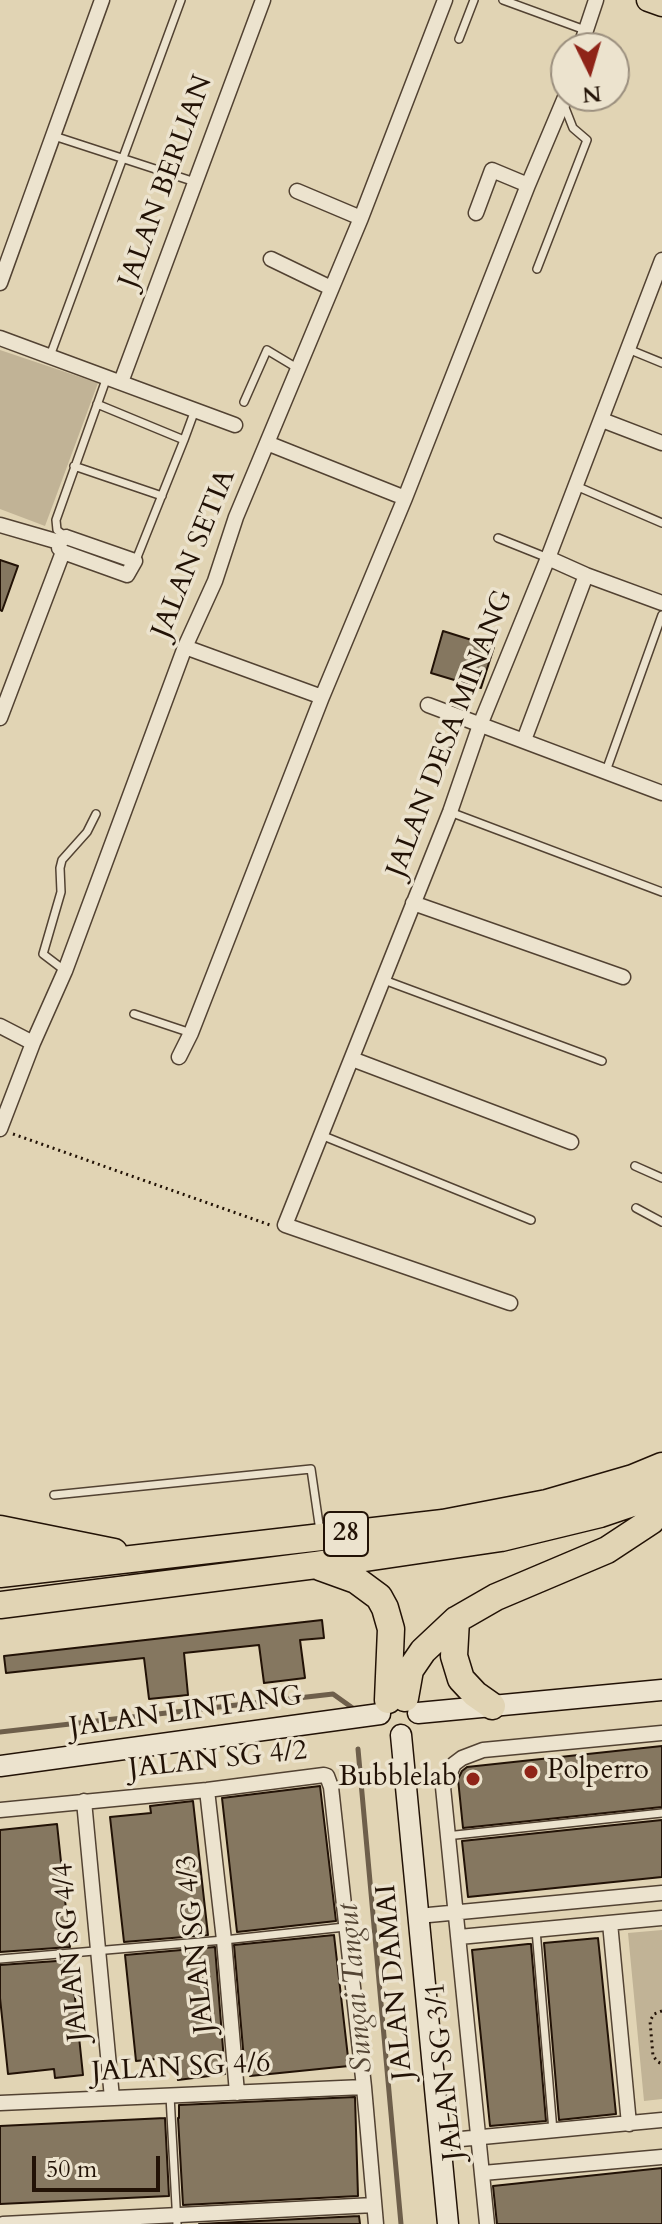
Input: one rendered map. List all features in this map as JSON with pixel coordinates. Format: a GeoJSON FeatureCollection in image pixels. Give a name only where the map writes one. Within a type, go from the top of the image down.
{"type":"FeatureCollection","features":[{"type":"Feature","properties":{"kind":"highway","name":"28"},"geometry":{"type":"LineString","coordinates":[[0,1574],[443,1523],[547,1503],[662,1466]]}},
{"type":"Feature","properties":{"kind":"highway","name":"28"},"geometry":{"type":"LineString","coordinates":[[0,1605],[501,1538],[600,1514],[662,1493]]}},
{"type":"Feature","properties":{"kind":"highway"},"geometry":{"type":"LineString","coordinates":[[398,1706],[410,1670],[423,1651],[456,1620],[496,1597],[607,1550],[651,1521],[662,1507]]}},
{"type":"Feature","properties":{"kind":"highway"},"geometry":{"type":"LineString","coordinates":[[0,1529],[138,1557]]}},
{"type":"Feature","properties":{"kind":"highway"},"geometry":{"type":"LineString","coordinates":[[0,1549],[138,1557]]}},
{"type":"Feature","properties":{"kind":"highway"},"geometry":{"type":"LineString","coordinates":[[316,1565],[356,1580],[379,1597],[391,1629],[398,1706]]}},
{"type":"Feature","properties":{"kind":"highway"},"geometry":{"type":"LineString","coordinates":[[456,1620],[454,1656],[461,1679],[492,1706]]}},
{"type":"Feature","properties":{"kind":"main road"},"geometry":{"type":"LineString","coordinates":[[648,0],[662,5]]}},
{"type":"Feature","properties":{"kind":"street"},"geometry":{"type":"LineString","coordinates":[[0,283],[102,0]]}},
{"type":"Feature","properties":{"kind":"street","name":"JALAN BERLIAN"},"geometry":{"type":"LineString","coordinates":[[114,380],[195,182],[263,0]]}},
{"type":"Feature","properties":{"kind":"street","name":"JALAN SETIA"},"geometry":{"type":"LineString","coordinates":[[0,1129],[65,971],[185,647],[215,581],[236,517],[361,218],[445,0]]}},
{"type":"Feature","properties":{"kind":"street"},"geometry":{"type":"LineString","coordinates":[[585,30],[596,0]]}},
{"type":"Feature","properties":{"kind":"street"},"geometry":{"type":"LineString","coordinates":[[179,1057],[559,112]]}},
{"type":"Feature","properties":{"kind":"street"},"geometry":{"type":"LineString","coordinates":[[476,213],[492,170],[528,185]]}},
{"type":"Feature","properties":{"kind":"street"},"geometry":{"type":"LineString","coordinates":[[297,191],[361,218]]}},
{"type":"Feature","properties":{"kind":"street"},"geometry":{"type":"LineString","coordinates":[[271,259],[331,288]]}},
{"type":"Feature","properties":{"kind":"street","name":"JALAN DESA MINANG"},"geometry":{"type":"LineString","coordinates":[[285,1225],[450,812],[480,725],[628,349],[658,283],[662,260]]}},
{"type":"Feature","properties":{"kind":"street"},"geometry":{"type":"LineString","coordinates":[[0,338],[235,425]]}},
{"type":"Feature","properties":{"kind":"street"},"geometry":{"type":"LineString","coordinates":[[602,420],[662,443]]}},
{"type":"Feature","properties":{"kind":"street"},"geometry":{"type":"LineString","coordinates":[[267,443],[405,498]]}},
{"type":"Feature","properties":{"kind":"street"},"geometry":{"type":"LineString","coordinates":[[0,525],[131,568]]}},
{"type":"Feature","properties":{"kind":"street"},"geometry":{"type":"LineString","coordinates":[[0,718],[62,545]]}},
{"type":"Feature","properties":{"kind":"street"},"geometry":{"type":"LineString","coordinates":[[548,558],[662,603]]}},
{"type":"Feature","properties":{"kind":"street"},"geometry":{"type":"LineString","coordinates":[[524,740],[586,575]]}},
{"type":"Feature","properties":{"kind":"street"},"geometry":{"type":"LineString","coordinates":[[185,647],[322,697]]}},
{"type":"Feature","properties":{"kind":"street"},"geometry":{"type":"LineString","coordinates":[[428,705],[662,793]]}},
{"type":"Feature","properties":{"kind":"street"},"geometry":{"type":"LineString","coordinates":[[413,903],[623,977]]}},
{"type":"Feature","properties":{"kind":"street"},"geometry":{"type":"LineString","coordinates":[[0,1026],[33,1043]]}},
{"type":"Feature","properties":{"kind":"street"},"geometry":{"type":"LineString","coordinates":[[352,1059],[571,1142]]}},
{"type":"Feature","properties":{"kind":"street"},"geometry":{"type":"LineString","coordinates":[[285,1225],[510,1303]]}},
{"type":"Feature","properties":{"kind":"street","name":"JALAN LINTANG"},"geometry":{"type":"LineString","coordinates":[[0,1766],[398,1706],[492,1706],[662,1690]]}},
{"type":"Feature","properties":{"kind":"street"},"geometry":{"type":"LineString","coordinates":[[398,1706],[416,1725],[401,1735],[390,1733],[382,1725],[398,1706]]}},
{"type":"Feature","properties":{"kind":"street","name":"JALAN SG 3/1"},"geometry":{"type":"LineString","coordinates":[[487,2224],[443,1787],[451,1769],[462,1758],[483,1750],[662,1733]]}},
{"type":"Feature","properties":{"kind":"street","name":"JALAN DAMAI"},"geometry":{"type":"LineString","coordinates":[[401,1735],[448,2224]]}},
{"type":"Feature","properties":{"kind":"street","name":"JALAN SG 4/2"},"geometry":{"type":"LineString","coordinates":[[0,1810],[327,1776],[331,1787],[364,2087],[376,2224]]}},
{"type":"Feature","properties":{"kind":"street","name":"JALAN SG 4/3"},"geometry":{"type":"LineString","coordinates":[[207,1790],[237,2093]]}},
{"type":"Feature","properties":{"kind":"street","name":"JALAN SG 4/4"},"geometry":{"type":"LineString","coordinates":[[84,1801],[112,2098]]}},
{"type":"Feature","properties":{"kind":"street"},"geometry":{"type":"LineString","coordinates":[[418,1916],[662,1893]]}},
{"type":"Feature","properties":{"kind":"street"},"geometry":{"type":"LineString","coordinates":[[459,1937],[662,1918]]}},
{"type":"Feature","properties":{"kind":"street"},"geometry":{"type":"LineString","coordinates":[[610,1923],[629,2124]]}},
{"type":"Feature","properties":{"kind":"street","name":"JALAN SG 4/6"},"geometry":{"type":"LineString","coordinates":[[0,2103],[364,2087]]}},
{"type":"Feature","properties":{"kind":"street"},"geometry":{"type":"LineString","coordinates":[[440,2141],[662,2120]]}},
{"type":"Feature","properties":{"kind":"street"},"geometry":{"type":"LineString","coordinates":[[483,2173],[662,2157]]}},
{"type":"Feature","properties":{"kind":"street"},"geometry":{"type":"LineString","coordinates":[[3,2224],[176,2220],[374,2205]]}},
{"type":"Feature","properties":{"kind":"lane"},"geometry":{"type":"LineString","coordinates":[[50,356],[181,0]]}},
{"type":"Feature","properties":{"kind":"lane"},"geometry":{"type":"LineString","coordinates":[[459,39],[474,0]]}},
{"type":"Feature","properties":{"kind":"lane"},"geometry":{"type":"LineString","coordinates":[[503,0],[585,30]]}},
{"type":"Feature","properties":{"kind":"lane"},"geometry":{"type":"LineString","coordinates":[[537,269],[587,140],[573,128],[569,112]]}},
{"type":"Feature","properties":{"kind":"lane"},"geometry":{"type":"LineString","coordinates":[[54,136],[195,182]]}},
{"type":"Feature","properties":{"kind":"lane"},"geometry":{"type":"LineString","coordinates":[[628,349],[662,363]]}},
{"type":"Feature","properties":{"kind":"lane"},"geometry":{"type":"LineString","coordinates":[[244,402],[267,350],[297,368]]}},
{"type":"Feature","properties":{"kind":"lane"},"geometry":{"type":"LineString","coordinates":[[62,545],[56,520],[97,404],[114,380]]}},
{"type":"Feature","properties":{"kind":"lane"},"geometry":{"type":"LineString","coordinates":[[97,404],[184,440]]}},
{"type":"Feature","properties":{"kind":"lane"},"geometry":{"type":"LineString","coordinates":[[131,568],[195,410]]}},
{"type":"Feature","properties":{"kind":"lane"},"geometry":{"type":"LineString","coordinates":[[74,466],[162,496]]}},
{"type":"Feature","properties":{"kind":"lane"},"geometry":{"type":"LineString","coordinates":[[574,486],[662,523]]}},
{"type":"Feature","properties":{"kind":"lane"},"geometry":{"type":"LineString","coordinates":[[498,538],[548,558]]}},
{"type":"Feature","properties":{"kind":"lane"},"geometry":{"type":"LineString","coordinates":[[606,771],[662,615]]}},
{"type":"Feature","properties":{"kind":"lane"},"geometry":{"type":"LineString","coordinates":[[450,812],[662,892]]}},
{"type":"Feature","properties":{"kind":"lane"},"geometry":{"type":"LineString","coordinates":[[65,971],[43,954],[61,892],[62,860],[87,832],[96,814]]}},
{"type":"Feature","properties":{"kind":"lane"},"geometry":{"type":"LineString","coordinates":[[384,980],[602,1061]]}},
{"type":"Feature","properties":{"kind":"lane"},"geometry":{"type":"LineString","coordinates":[[134,1014],[191,1033]]}},
{"type":"Feature","properties":{"kind":"lane"},"geometry":{"type":"LineString","coordinates":[[321,1135],[531,1220]]}},
{"type":"Feature","properties":{"kind":"lane"},"geometry":{"type":"LineString","coordinates":[[635,1166],[662,1178]]}},
{"type":"Feature","properties":{"kind":"lane"},"geometry":{"type":"LineString","coordinates":[[636,1208],[662,1222]]}},
{"type":"Feature","properties":{"kind":"lane"},"geometry":{"type":"LineString","coordinates":[[54,1495],[311,1469],[320,1538]]}},
{"type":"Feature","properties":{"kind":"lane"},"geometry":{"type":"LineString","coordinates":[[446,1836],[662,1813]]}},
{"type":"Feature","properties":{"kind":"lane"},"geometry":{"type":"LineString","coordinates":[[0,1959],[345,1927]]}},
{"type":"Feature","properties":{"kind":"lane"},"geometry":{"type":"LineString","coordinates":[[536,1930],[553,2131]]}},
{"type":"Feature","properties":{"kind":"lane"},"geometry":{"type":"LineString","coordinates":[[170,2096],[176,2220]]}},
{"type":"Feature","properties":{"kind":"path"},"geometry":{"type":"LineString","coordinates":[[0,1129],[265,1224],[285,1225]]}},
{"type":"Feature","properties":{"kind":"path"},"geometry":{"type":"LineString","coordinates":[[662,2011],[654,2014],[650,2021],[653,2056],[662,2064]]}},
{"type":"Feature","properties":{"kind":"shaded area"},"geometry":{"type":"Polygon","coordinates":[[[0,350],[98,383],[45,526],[0,509],[0,350]]]}},
{"type":"Feature","properties":{"kind":"shaded area"},"geometry":{"type":"Polygon","coordinates":[[[662,1930],[662,2099],[644,2101],[628,1933],[662,1930]]]}},
{"type":"Feature","properties":{"kind":"building"},"geometry":{"type":"Polygon","coordinates":[[[0,560],[18,566],[2,611],[0,610],[0,560]]]}},
{"type":"Feature","properties":{"kind":"building"},"geometry":{"type":"Polygon","coordinates":[[[443,631],[494,647],[481,688],[431,673],[443,631]]]}},
{"type":"Feature","properties":{"kind":"building"},"geometry":{"type":"Polygon","coordinates":[[[322,1620],[324,1638],[300,1640],[305,1678],[264,1683],[259,1645],[184,1653],[188,1695],[149,1699],[144,1658],[6,1673],[4,1656],[322,1620]]]}},
{"type":"Feature","properties":{"kind":"building"},"geometry":{"type":"Polygon","coordinates":[[[662,1746],[662,1807],[463,1828],[458,1779],[467,1767],[662,1746]]]}},
{"type":"Feature","properties":{"kind":"building"},"geometry":{"type":"Polygon","coordinates":[[[320,1786],[336,1921],[237,1932],[222,1798],[320,1786]]]}},
{"type":"Feature","properties":{"kind":"building"},"geometry":{"type":"Polygon","coordinates":[[[193,1801],[208,1935],[124,1942],[110,1817],[151,1813],[150,1806],[193,1801]]]}},
{"type":"Feature","properties":{"kind":"building"},"geometry":{"type":"Polygon","coordinates":[[[662,1820],[662,1877],[468,1897],[462,1841],[662,1820]]]}},
{"type":"Feature","properties":{"kind":"building"},"geometry":{"type":"Polygon","coordinates":[[[57,1824],[70,1947],[0,1952],[0,1830],[57,1824]]]}},
{"type":"Feature","properties":{"kind":"building"},"geometry":{"type":"Polygon","coordinates":[[[334,1935],[349,2066],[250,2076],[250,2072],[245,2072],[234,1945],[334,1935]]]}},
{"type":"Feature","properties":{"kind":"building"},"geometry":{"type":"Polygon","coordinates":[[[598,1938],[616,2114],[559,2120],[544,1943],[598,1938]]]}},
{"type":"Feature","properties":{"kind":"building"},"geometry":{"type":"Polygon","coordinates":[[[531,1944],[546,2121],[490,2126],[472,1950],[531,1944]]]}},
{"type":"Feature","properties":{"kind":"building"},"geometry":{"type":"Polygon","coordinates":[[[215,1947],[225,2074],[178,2080],[175,2057],[136,2061],[125,1955],[215,1947]]]}},
{"type":"Feature","properties":{"kind":"building"},"geometry":{"type":"Polygon","coordinates":[[[71,1960],[83,2075],[55,2078],[54,2069],[8,2074],[0,1998],[0,1965],[71,1960]]]}},
{"type":"Feature","properties":{"kind":"building"},"geometry":{"type":"Polygon","coordinates":[[[355,2097],[358,2196],[183,2205],[179,2105],[355,2097]]]}},
{"type":"Feature","properties":{"kind":"building"},"geometry":{"type":"Polygon","coordinates":[[[165,2118],[169,2196],[0,2204],[0,2126],[165,2118]]]}},
{"type":"Feature","properties":{"kind":"building"},"geometry":{"type":"Polygon","coordinates":[[[662,2168],[662,2224],[497,2224],[493,2186],[662,2168]]]}},
{"type":"Feature","properties":{"kind":"building"},"geometry":{"type":"Polygon","coordinates":[[[359,2216],[360,2224],[199,2224],[359,2216]]]}},
{"type":"Feature","properties":{"kind":"waterway","name":"Sungai Tangut"},"geometry":{"type":"LineString","coordinates":[[0,1732],[333,1694],[354,1709]]}},
{"type":"Feature","properties":{"kind":"waterway","name":"Sungai Tangut"},"geometry":{"type":"LineString","coordinates":[[358,1749],[401,2224]]}},
{"type":"Feature","properties":{"kind":"place","name":"Polperro"},"geometry":{"type":"Point","coordinates":[531,1772]}},
{"type":"Feature","properties":{"kind":"place","name":"Bubblelab"},"geometry":{"type":"Point","coordinates":[473,1779]}}]}
